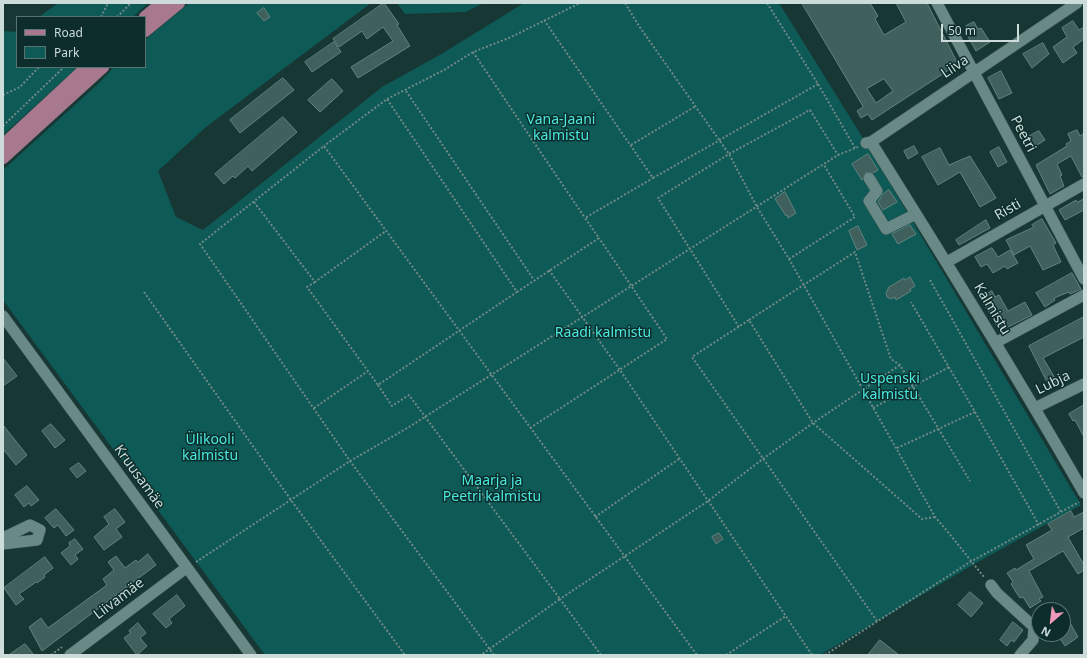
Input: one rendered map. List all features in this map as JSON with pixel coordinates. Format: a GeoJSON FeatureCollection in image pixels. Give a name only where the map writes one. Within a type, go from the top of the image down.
{"type":"FeatureCollection","features":[{"type":"Feature","properties":{"kind":"main road"},"geometry":{"type":"LineString","coordinates":[[146,16],[162,3]]}},
{"type":"Feature","properties":{"kind":"main road"},"geometry":{"type":"LineString","coordinates":[[146,30],[179,3]]}},
{"type":"Feature","properties":{"kind":"main road"},"geometry":{"type":"LineString","coordinates":[[3,145],[87,68]]}},
{"type":"Feature","properties":{"kind":"main road"},"geometry":{"type":"LineString","coordinates":[[3,158],[102,68]]}},
{"type":"Feature","properties":{"kind":"street","name":"Peetri"},"geometry":{"type":"LineString","coordinates":[[937,3],[1084,279]]}},
{"type":"Feature","properties":{"kind":"street","name":"Liiva"},"geometry":{"type":"LineString","coordinates":[[868,142],[1077,3]]}},
{"type":"Feature","properties":{"kind":"street","name":"Kalmistu"},"geometry":{"type":"LineString","coordinates":[[868,142],[947,262],[1035,408],[1084,493]]}},
{"type":"Feature","properties":{"kind":"street"},"geometry":{"type":"LineString","coordinates":[[869,178],[877,191],[869,201],[886,229],[916,214]]}},
{"type":"Feature","properties":{"kind":"street","name":"Risti"},"geometry":{"type":"LineString","coordinates":[[947,262],[1084,184]]}},
{"type":"Feature","properties":{"kind":"street"},"geometry":{"type":"LineString","coordinates":[[995,343],[1084,295]]}},
{"type":"Feature","properties":{"kind":"street","name":"Kruusamäe"},"geometry":{"type":"LineString","coordinates":[[3,316],[251,655]]}},
{"type":"Feature","properties":{"kind":"street","name":"Lubja"},"geometry":{"type":"LineString","coordinates":[[1035,408],[1084,384]]}},
{"type":"Feature","properties":{"kind":"street"},"geometry":{"type":"LineString","coordinates":[[3,538],[30,525],[40,530],[37,540],[3,544]]}},
{"type":"Feature","properties":{"kind":"street","name":"Liivamäe"},"geometry":{"type":"LineString","coordinates":[[70,655],[186,568]]}},
{"type":"Feature","properties":{"kind":"street"},"geometry":{"type":"LineString","coordinates":[[991,585],[997,593],[1034,627],[1033,640],[1020,655]]}},
{"type":"Feature","properties":{"kind":"path"},"geometry":{"type":"LineString","coordinates":[[102,16],[108,3]]}},
{"type":"Feature","properties":{"kind":"path"},"geometry":{"type":"LineString","coordinates":[[118,16],[131,3]]}},
{"type":"Feature","properties":{"kind":"path"},"geometry":{"type":"LineString","coordinates":[[494,655],[350,461],[200,244],[324,146],[387,99],[406,91],[473,52],[509,38],[580,3]]}},
{"type":"Feature","properties":{"kind":"path"},"geometry":{"type":"LineString","coordinates":[[625,3],[639,26],[729,154],[757,207],[789,259],[802,286],[874,408],[935,517],[958,543],[970,562],[991,585]]}},
{"type":"Feature","properties":{"kind":"path"},"geometry":{"type":"LineString","coordinates":[[767,3],[818,84],[855,148]]}},
{"type":"Feature","properties":{"kind":"path"},"geometry":{"type":"LineString","coordinates":[[544,20],[653,178]]}},
{"type":"Feature","properties":{"kind":"path"},"geometry":{"type":"LineString","coordinates":[[473,52],[668,338],[530,428]]}},
{"type":"Feature","properties":{"kind":"path"},"geometry":{"type":"LineString","coordinates":[[3,95],[20,86],[38,68]]}},
{"type":"Feature","properties":{"kind":"path"},"geometry":{"type":"LineString","coordinates":[[3,126],[63,68]]}},
{"type":"Feature","properties":{"kind":"path"},"geometry":{"type":"LineString","coordinates":[[585,218],[719,139],[818,84]]}},
{"type":"Feature","properties":{"kind":"path"},"geometry":{"type":"LineString","coordinates":[[406,91],[534,280]]}},
{"type":"Feature","properties":{"kind":"path"},"geometry":{"type":"LineString","coordinates":[[387,99],[517,292]]}},
{"type":"Feature","properties":{"kind":"path"},"geometry":{"type":"LineString","coordinates":[[631,145],[696,106]]}},
{"type":"Feature","properties":{"kind":"path"},"geometry":{"type":"LineString","coordinates":[[739,327],[658,198],[729,154],[810,110],[838,155]]}},
{"type":"Feature","properties":{"kind":"path"},"geometry":{"type":"LineString","coordinates":[[186,568],[350,461],[491,375],[838,155],[868,142]]}},
{"type":"Feature","properties":{"kind":"path"},"geometry":{"type":"LineString","coordinates":[[324,146],[696,655]]}},
{"type":"Feature","properties":{"kind":"path"},"geometry":{"type":"LineString","coordinates":[[789,259],[855,217],[824,165]]}},
{"type":"Feature","properties":{"kind":"path"},"geometry":{"type":"LineString","coordinates":[[254,202],[315,282]]}},
{"type":"Feature","properties":{"kind":"path"},"geometry":{"type":"LineString","coordinates":[[386,231],[307,287],[392,406],[409,395],[601,655]]}},
{"type":"Feature","properties":{"kind":"path"},"geometry":{"type":"LineString","coordinates":[[378,385],[599,238]]}},
{"type":"Feature","properties":{"kind":"path"},"geometry":{"type":"LineString","coordinates":[[877,621],[764,458],[692,358],[855,252],[891,359],[900,365],[970,481]]}},
{"type":"Feature","properties":{"kind":"path"},"geometry":{"type":"LineString","coordinates":[[549,270],[620,370],[812,655]]}},
{"type":"Feature","properties":{"kind":"path"},"geometry":{"type":"LineString","coordinates":[[930,280],[1061,512]]}},
{"type":"Feature","properties":{"kind":"path"},"geometry":{"type":"LineString","coordinates":[[144,292],[290,500],[405,655]]}},
{"type":"Feature","properties":{"kind":"path"},"geometry":{"type":"LineString","coordinates":[[911,302],[1039,525]]}},
{"type":"Feature","properties":{"kind":"path"},"geometry":{"type":"LineString","coordinates":[[749,320],[813,423],[922,519],[935,517]]}},
{"type":"Feature","properties":{"kind":"path"},"geometry":{"type":"LineString","coordinates":[[481,655],[560,599],[708,501],[813,423],[900,365]]}},
{"type":"Feature","properties":{"kind":"path"},"geometry":{"type":"LineString","coordinates":[[874,408],[949,367]]}},
{"type":"Feature","properties":{"kind":"path"},"geometry":{"type":"LineString","coordinates":[[314,408],[368,371]]}},
{"type":"Feature","properties":{"kind":"path"},"geometry":{"type":"LineString","coordinates":[[897,448],[975,412]]}},
{"type":"Feature","properties":{"kind":"path"},"geometry":{"type":"LineString","coordinates":[[595,517],[679,459]]}},
{"type":"Feature","properties":{"kind":"path"},"geometry":{"type":"LineString","coordinates":[[825,655],[970,562],[1039,525],[1084,498]]}},
{"type":"Feature","properties":{"kind":"path"},"geometry":{"type":"LineString","coordinates":[[726,655],[786,616]]}},
{"type":"Feature","properties":{"kind":"green space"},"geometry":{"type":"Polygon","coordinates":[[[58,3],[148,3],[134,16],[40,16],[58,3]]]}},
{"type":"Feature","properties":{"kind":"green space","name":"Raadi kalmistu"},"geometry":{"type":"Polygon","coordinates":[[[189,3],[371,3],[206,127],[158,171],[176,217],[203,230],[382,87],[443,53],[524,3],[779,3],[866,143],[1081,505],[976,563],[820,655],[265,655],[3,300],[3,170],[99,83],[113,68],[146,68],[146,39],[189,3]]]}},
{"type":"Feature","properties":{"kind":"green space"},"geometry":{"type":"Polygon","coordinates":[[[397,3],[483,3],[466,12],[405,14],[397,3]]]}},
{"type":"Feature","properties":{"kind":"green space"},"geometry":{"type":"Polygon","coordinates":[[[3,31],[16,32],[16,68],[77,68],[3,135],[3,31]]]}},
{"type":"Feature","properties":{"kind":"building"},"geometry":{"type":"Polygon","coordinates":[[[384,3],[399,24],[397,25],[410,46],[358,78],[351,67],[393,41],[383,27],[367,39],[362,31],[339,47],[333,39],[384,3]]]}},
{"type":"Feature","properties":{"kind":"building"},"geometry":{"type":"Polygon","coordinates":[[[802,3],[870,3],[878,16],[875,19],[884,35],[906,22],[896,3],[927,3],[958,64],[872,120],[868,114],[861,118],[857,111],[863,107],[802,3]],[[884,79],[867,89],[876,103],[893,91],[884,79]]]}},
{"type":"Feature","properties":{"kind":"building"},"geometry":{"type":"Polygon","coordinates":[[[264,8],[270,17],[264,21],[257,13],[264,8]]]}},
{"type":"Feature","properties":{"kind":"building"},"geometry":{"type":"Polygon","coordinates":[[[1073,21],[1079,30],[1084,27],[1084,39],[1073,47],[1077,53],[1063,63],[1053,47],[1067,37],[1062,28],[1073,21]]]}},
{"type":"Feature","properties":{"kind":"building"},"geometry":{"type":"Polygon","coordinates":[[[974,22],[978,29],[981,28],[990,42],[976,51],[967,35],[970,34],[966,26],[974,22]]]}},
{"type":"Feature","properties":{"kind":"building"},"geometry":{"type":"Polygon","coordinates":[[[334,42],[341,52],[312,72],[305,62],[334,42]]]}},
{"type":"Feature","properties":{"kind":"building"},"geometry":{"type":"Polygon","coordinates":[[[1043,43],[1049,54],[1032,68],[1023,54],[1043,43]]]}},
{"type":"Feature","properties":{"kind":"building"},"geometry":{"type":"Polygon","coordinates":[[[1001,71],[1012,93],[999,99],[988,78],[1001,71]]]}},
{"type":"Feature","properties":{"kind":"building"},"geometry":{"type":"Polygon","coordinates":[[[283,78],[294,90],[240,133],[230,120],[283,78]]]}},
{"type":"Feature","properties":{"kind":"building"},"geometry":{"type":"Polygon","coordinates":[[[332,79],[343,91],[320,112],[308,100],[332,79]]]}},
{"type":"Feature","properties":{"kind":"building"},"geometry":{"type":"Polygon","coordinates":[[[283,117],[297,132],[252,171],[248,166],[235,178],[233,176],[224,184],[215,174],[283,117]]]}},
{"type":"Feature","properties":{"kind":"building"},"geometry":{"type":"Polygon","coordinates":[[[1077,130],[1080,136],[1084,133],[1084,177],[1082,177],[1071,156],[1057,164],[1062,175],[1060,176],[1064,186],[1050,194],[1036,165],[1067,146],[1066,144],[1071,141],[1068,134],[1077,130]]]}},
{"type":"Feature","properties":{"kind":"building"},"geometry":{"type":"Polygon","coordinates":[[[1039,131],[1045,140],[1034,147],[1028,137],[1039,131]]]}},
{"type":"Feature","properties":{"kind":"building"},"geometry":{"type":"Polygon","coordinates":[[[914,146],[918,153],[908,159],[904,151],[914,146]]]}},
{"type":"Feature","properties":{"kind":"building"},"geometry":{"type":"Polygon","coordinates":[[[999,147],[1007,162],[998,167],[990,152],[999,147]]]}},
{"type":"Feature","properties":{"kind":"building"},"geometry":{"type":"Polygon","coordinates":[[[940,148],[949,165],[970,156],[996,198],[980,207],[960,172],[938,185],[922,157],[940,148]]]}},
{"type":"Feature","properties":{"kind":"building"},"geometry":{"type":"Polygon","coordinates":[[[868,154],[878,170],[873,173],[866,172],[862,180],[852,164],[868,154]]]}},
{"type":"Feature","properties":{"kind":"building"},"geometry":{"type":"Polygon","coordinates":[[[889,190],[897,202],[883,210],[878,202],[883,194],[889,190]]]}},
{"type":"Feature","properties":{"kind":"building"},"geometry":{"type":"Polygon","coordinates":[[[785,192],[796,213],[788,218],[775,199],[785,192]]]}},
{"type":"Feature","properties":{"kind":"building"},"geometry":{"type":"Polygon","coordinates":[[[1084,199],[1084,210],[1065,220],[1059,210],[1076,200],[1077,202],[1084,199]]]}},
{"type":"Feature","properties":{"kind":"building"},"geometry":{"type":"Polygon","coordinates":[[[1042,219],[1056,243],[1053,245],[1061,262],[1043,270],[1030,246],[1014,255],[1006,240],[1034,227],[1032,225],[1042,219]]]}},
{"type":"Feature","properties":{"kind":"building"},"geometry":{"type":"Polygon","coordinates":[[[986,220],[990,228],[959,245],[956,240],[986,220]]]}},
{"type":"Feature","properties":{"kind":"building"},"geometry":{"type":"Polygon","coordinates":[[[910,225],[916,234],[898,244],[892,234],[910,225]]]}},
{"type":"Feature","properties":{"kind":"building"},"geometry":{"type":"Polygon","coordinates":[[[858,226],[867,245],[857,250],[849,231],[858,226]]]}},
{"type":"Feature","properties":{"kind":"building"},"geometry":{"type":"Polygon","coordinates":[[[992,248],[998,257],[1010,250],[1018,263],[1007,269],[1005,266],[993,273],[987,264],[981,267],[975,257],[992,248]]]}},
{"type":"Feature","properties":{"kind":"building"},"geometry":{"type":"Polygon","coordinates":[[[1072,273],[1081,289],[1070,294],[1069,292],[1054,298],[1055,300],[1045,307],[1036,293],[1072,273]]]}},
{"type":"Feature","properties":{"kind":"building"},"geometry":{"type":"Polygon","coordinates":[[[910,277],[915,286],[910,289],[911,291],[896,300],[895,297],[891,299],[887,297],[886,293],[889,287],[904,278],[905,280],[910,277]]]}},
{"type":"Feature","properties":{"kind":"building"},"geometry":{"type":"Polygon","coordinates":[[[992,291],[995,297],[999,295],[1008,311],[1025,302],[1032,315],[1000,331],[980,298],[992,291]]]}},
{"type":"Feature","properties":{"kind":"building"},"geometry":{"type":"Polygon","coordinates":[[[1084,317],[1084,337],[1043,358],[1058,383],[1050,388],[1029,346],[1084,317]]]}},
{"type":"Feature","properties":{"kind":"building"},"geometry":{"type":"Polygon","coordinates":[[[3,358],[17,376],[3,386],[3,358]]]}},
{"type":"Feature","properties":{"kind":"building"},"geometry":{"type":"Polygon","coordinates":[[[1084,405],[1084,437],[1075,420],[1073,421],[1069,414],[1084,405]]]}},
{"type":"Feature","properties":{"kind":"building"},"geometry":{"type":"Polygon","coordinates":[[[51,424],[65,440],[55,448],[42,431],[51,424]]]}},
{"type":"Feature","properties":{"kind":"building"},"geometry":{"type":"Polygon","coordinates":[[[3,425],[27,455],[16,465],[3,449],[3,425]]]}},
{"type":"Feature","properties":{"kind":"building"},"geometry":{"type":"Polygon","coordinates":[[[79,463],[86,471],[77,478],[70,469],[79,463]]]}},
{"type":"Feature","properties":{"kind":"building"},"geometry":{"type":"Polygon","coordinates":[[[27,486],[39,500],[31,506],[29,503],[24,507],[15,495],[27,486]]]}},
{"type":"Feature","properties":{"kind":"building"},"geometry":{"type":"Polygon","coordinates":[[[56,509],[74,530],[66,536],[58,525],[54,528],[45,518],[56,509]]]}},
{"type":"Feature","properties":{"kind":"building"},"geometry":{"type":"Polygon","coordinates":[[[115,509],[125,522],[116,529],[122,537],[104,550],[94,537],[109,524],[104,517],[115,509]]]}},
{"type":"Feature","properties":{"kind":"building"},"geometry":{"type":"Polygon","coordinates":[[[1071,511],[1074,517],[1084,512],[1084,528],[1068,537],[1084,565],[1084,570],[1078,574],[1063,551],[1029,571],[1043,597],[1039,599],[1041,601],[1039,602],[1031,602],[1030,608],[1023,597],[1020,598],[1016,592],[1011,584],[1013,582],[1007,573],[1015,568],[1016,570],[1034,559],[1026,545],[1052,530],[1048,524],[1071,511]]]}},
{"type":"Feature","properties":{"kind":"building"},"geometry":{"type":"Polygon","coordinates":[[[719,533],[723,539],[716,544],[712,537],[719,533]]]}},
{"type":"Feature","properties":{"kind":"building"},"geometry":{"type":"Polygon","coordinates":[[[75,539],[83,549],[75,555],[78,559],[71,565],[61,553],[70,546],[69,543],[75,539]]]}},
{"type":"Feature","properties":{"kind":"building"},"geometry":{"type":"Polygon","coordinates":[[[148,554],[156,565],[42,651],[29,627],[41,618],[48,628],[107,585],[103,579],[114,570],[108,562],[116,556],[125,568],[136,560],[138,562],[148,554]]]}},
{"type":"Feature","properties":{"kind":"building"},"geometry":{"type":"Polygon","coordinates":[[[45,557],[53,568],[44,575],[45,577],[19,594],[24,599],[16,605],[4,588],[45,557]]]}},
{"type":"Feature","properties":{"kind":"building"},"geometry":{"type":"Polygon","coordinates":[[[970,592],[983,603],[971,617],[958,605],[970,592]]]}},
{"type":"Feature","properties":{"kind":"building"},"geometry":{"type":"Polygon","coordinates":[[[177,595],[185,606],[169,619],[172,623],[166,628],[153,614],[177,595]]]}},
{"type":"Feature","properties":{"kind":"building"},"geometry":{"type":"Polygon","coordinates":[[[1013,622],[1023,630],[1014,642],[1011,640],[1007,646],[1000,640],[1013,622]]]}},
{"type":"Feature","properties":{"kind":"building"},"geometry":{"type":"Polygon","coordinates":[[[138,623],[146,633],[140,638],[147,646],[137,655],[124,638],[131,633],[129,631],[138,623]]]}},
{"type":"Feature","properties":{"kind":"building"},"geometry":{"type":"Polygon","coordinates":[[[1071,624],[1078,637],[1071,642],[1071,624]]]}},
{"type":"Feature","properties":{"kind":"building"},"geometry":{"type":"Polygon","coordinates":[[[880,640],[899,655],[868,655],[880,640]]]}},
{"type":"Feature","properties":{"kind":"building"},"geometry":{"type":"Polygon","coordinates":[[[1062,642],[1071,642],[1065,646],[1062,642]]]}},
{"type":"Feature","properties":{"kind":"building"},"geometry":{"type":"Polygon","coordinates":[[[25,644],[34,655],[9,655],[25,644]]]}},
{"type":"Feature","properties":{"kind":"park label","name":"Vana-Jaani kalmistu"},"geometry":{"type":"Point","coordinates":[561,128]}},
{"type":"Feature","properties":{"kind":"park label","name":"Uspenski kalmistu"},"geometry":{"type":"Point","coordinates":[890,388]}},
{"type":"Feature","properties":{"kind":"park label","name":"Ülikooli kalmistu"},"geometry":{"type":"Point","coordinates":[210,448]}},
{"type":"Feature","properties":{"kind":"park label","name":"Maarja ja Peetri kalmistu"},"geometry":{"type":"Point","coordinates":[492,490]}}]}
